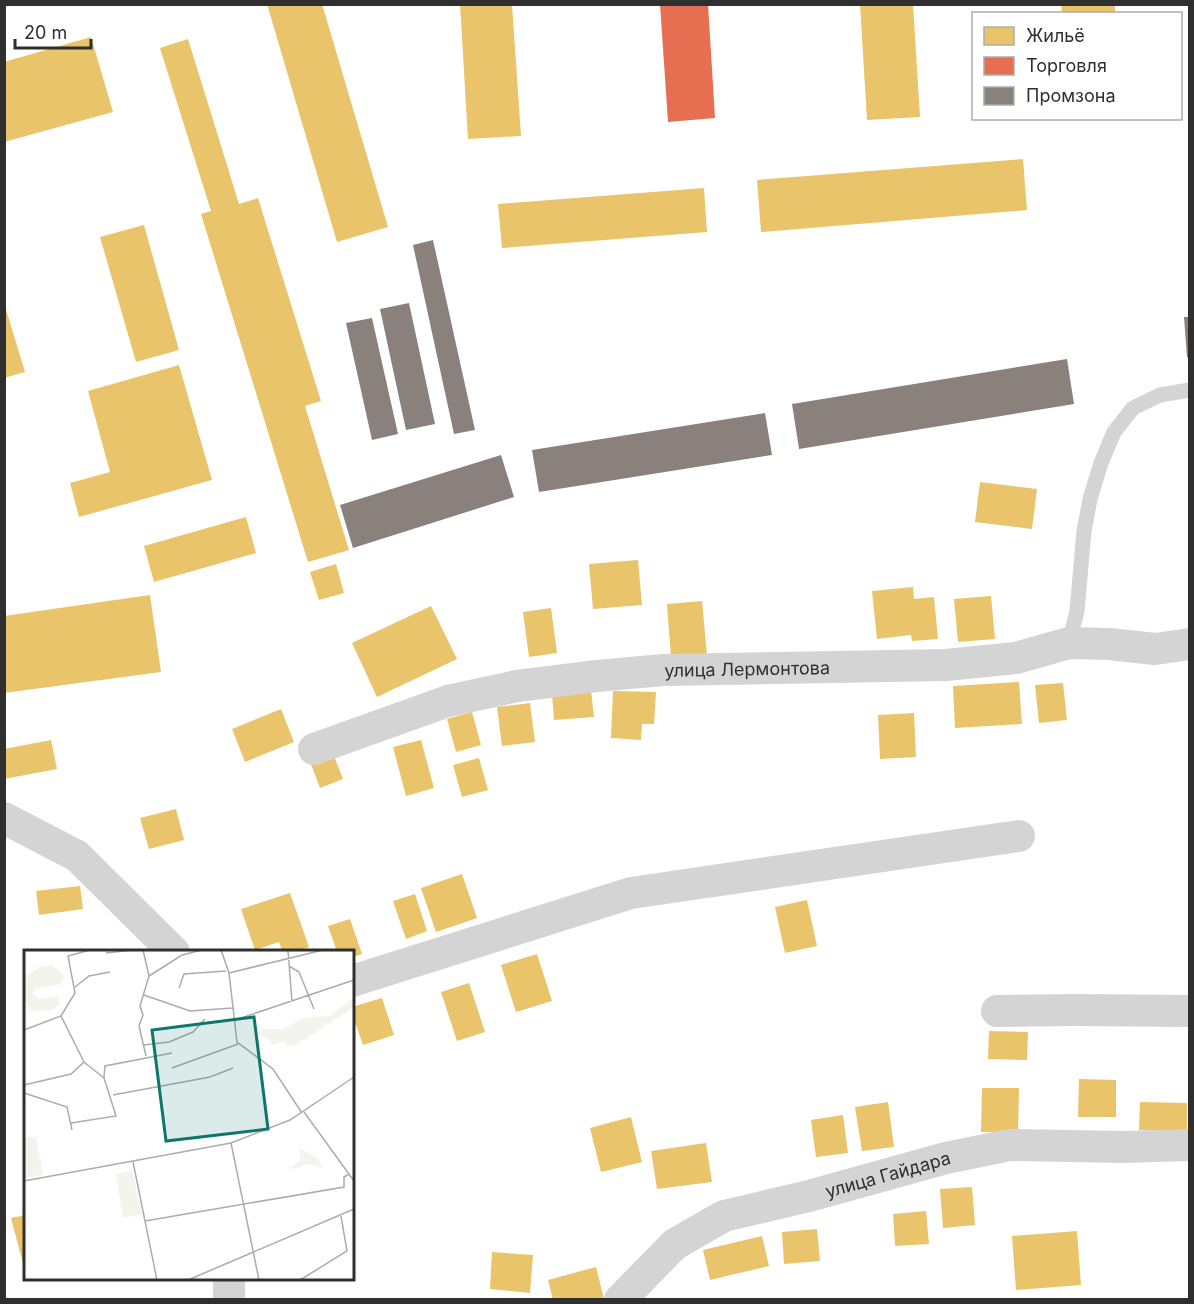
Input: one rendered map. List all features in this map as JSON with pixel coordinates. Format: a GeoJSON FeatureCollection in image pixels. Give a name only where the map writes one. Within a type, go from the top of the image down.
{"type":"FeatureCollection","features":[{"type":"Feature","properties":{"kind":"street","name":"улица Лермонтова"},"geometry":{"type":"LineString","coordinates":[[314,749],[448,701],[517,686],[597,676],[663,670],[946,665],[1016,658],[1069,643],[1155,649],[1190,644]]}},
{"type":"Feature","properties":{"kind":"street"},"geometry":{"type":"LineString","coordinates":[[4,818],[77,856],[173,950]]}},
{"type":"Feature","properties":{"kind":"street"},"geometry":{"type":"LineString","coordinates":[[354,980],[631,893],[1019,836]]}},
{"type":"Feature","properties":{"kind":"street"},"geometry":{"type":"LineString","coordinates":[[997,1011],[1190,1011]]}},
{"type":"Feature","properties":{"kind":"street","name":"улица Гайдара"},"geometry":{"type":"LineString","coordinates":[[620,1299],[675,1244],[724,1216],[809,1196],[946,1158],[1010,1145],[1123,1147],[1190,1145]]}},
{"type":"Feature","properties":{"kind":"lane"},"geometry":{"type":"LineString","coordinates":[[1069,643],[1077,611],[1084,531],[1090,499],[1114,432],[1133,408],[1160,395],[1190,390]]}},
{"type":"Feature","properties":{"kind":"building: Жильё"},"geometry":{"type":"Polygon","coordinates":[[[267,4],[322,4],[388,227],[337,242],[267,4]]]}},
{"type":"Feature","properties":{"kind":"building: Жильё"},"geometry":{"type":"Polygon","coordinates":[[[460,4],[512,4],[521,136],[468,139],[460,4]]]}},
{"type":"Feature","properties":{"kind":"building: Жильё"},"geometry":{"type":"Polygon","coordinates":[[[860,4],[913,4],[920,117],[867,120],[860,4]]]}},
{"type":"Feature","properties":{"kind":"building: Жильё"},"geometry":{"type":"Polygon","coordinates":[[[1061,4],[1115,4],[1115,12],[1062,12],[1061,4]]]}},
{"type":"Feature","properties":{"kind":"building: Жильё"},"geometry":{"type":"Polygon","coordinates":[[[91,37],[113,112],[4,142],[4,62],[91,37]]]}},
{"type":"Feature","properties":{"kind":"building: Жильё"},"geometry":{"type":"Polygon","coordinates":[[[188,39],[239,204],[258,198],[321,401],[305,406],[349,550],[308,562],[201,214],[211,211],[160,48],[188,39]]]}},
{"type":"Feature","properties":{"kind":"building: Жильё"},"geometry":{"type":"Polygon","coordinates":[[[1023,159],[1027,210],[761,232],[757,180],[1023,159]]]}},
{"type":"Feature","properties":{"kind":"building: Жильё"},"geometry":{"type":"Polygon","coordinates":[[[704,188],[707,232],[502,248],[498,204],[704,188]]]}},
{"type":"Feature","properties":{"kind":"building: Жильё"},"geometry":{"type":"Polygon","coordinates":[[[144,225],[179,350],[136,362],[100,237],[144,225]]]}},
{"type":"Feature","properties":{"kind":"building: Жильё"},"geometry":{"type":"Polygon","coordinates":[[[4,303],[25,372],[4,378],[4,303]]]}},
{"type":"Feature","properties":{"kind":"building: Жильё"},"geometry":{"type":"Polygon","coordinates":[[[179,365],[212,480],[79,517],[70,483],[110,472],[88,391],[179,365]]]}},
{"type":"Feature","properties":{"kind":"building: Жильё"},"geometry":{"type":"Polygon","coordinates":[[[980,482],[1037,489],[1032,529],[975,522],[980,482]]]}},
{"type":"Feature","properties":{"kind":"building: Жильё"},"geometry":{"type":"Polygon","coordinates":[[[246,517],[256,553],[154,582],[144,546],[246,517]]]}},
{"type":"Feature","properties":{"kind":"building: Жильё"},"geometry":{"type":"Polygon","coordinates":[[[638,560],[642,605],[593,609],[589,564],[638,560]]]}},
{"type":"Feature","properties":{"kind":"building: Жильё"},"geometry":{"type":"Polygon","coordinates":[[[336,564],[344,593],[319,600],[310,572],[336,564]]]}},
{"type":"Feature","properties":{"kind":"building: Жильё"},"geometry":{"type":"Polygon","coordinates":[[[913,587],[914,599],[934,597],[938,639],[912,641],[911,635],[877,639],[872,591],[913,587]]]}},
{"type":"Feature","properties":{"kind":"building: Жильё"},"geometry":{"type":"Polygon","coordinates":[[[150,595],[161,672],[4,693],[4,616],[150,595]]]}},
{"type":"Feature","properties":{"kind":"building: Жильё"},"geometry":{"type":"Polygon","coordinates":[[[991,596],[995,639],[958,642],[954,599],[991,596]]]}},
{"type":"Feature","properties":{"kind":"building: Жильё"},"geometry":{"type":"Polygon","coordinates":[[[702,601],[707,655],[671,658],[667,604],[702,601]]]}},
{"type":"Feature","properties":{"kind":"building: Жильё"},"geometry":{"type":"Polygon","coordinates":[[[431,606],[457,659],[377,697],[352,643],[431,606]]]}},
{"type":"Feature","properties":{"kind":"building: Жильё"},"geometry":{"type":"Polygon","coordinates":[[[551,608],[557,653],[529,657],[523,612],[551,608]]]}},
{"type":"Feature","properties":{"kind":"building: Жильё"},"geometry":{"type":"Polygon","coordinates":[[[1019,682],[1022,724],[955,728],[953,686],[1019,682]]]}},
{"type":"Feature","properties":{"kind":"building: Жильё"},"geometry":{"type":"Polygon","coordinates":[[[1063,683],[1067,720],[1039,723],[1035,685],[1063,683]]]}},
{"type":"Feature","properties":{"kind":"building: Жильё"},"geometry":{"type":"Polygon","coordinates":[[[591,690],[594,717],[554,720],[552,694],[591,690]]]}},
{"type":"Feature","properties":{"kind":"building: Жильё"},"geometry":{"type":"Polygon","coordinates":[[[613,691],[656,692],[654,724],[642,724],[641,740],[611,738],[613,691]]]}},
{"type":"Feature","properties":{"kind":"building: Жильё"},"geometry":{"type":"Polygon","coordinates":[[[530,703],[535,742],[502,746],[497,707],[530,703]]]}},
{"type":"Feature","properties":{"kind":"building: Жильё"},"geometry":{"type":"Polygon","coordinates":[[[281,709],[294,742],[245,762],[232,729],[281,709]]]}},
{"type":"Feature","properties":{"kind":"building: Жильё"},"geometry":{"type":"Polygon","coordinates":[[[472,712],[481,745],[456,752],[447,719],[472,712]]]}},
{"type":"Feature","properties":{"kind":"building: Жильё"},"geometry":{"type":"Polygon","coordinates":[[[914,713],[916,757],[880,759],[878,715],[914,713]]]}},
{"type":"Feature","properties":{"kind":"building: Жильё"},"geometry":{"type":"Polygon","coordinates":[[[51,740],[57,769],[4,779],[4,749],[51,740]]]}},
{"type":"Feature","properties":{"kind":"building: Жильё"},"geometry":{"type":"Polygon","coordinates":[[[421,740],[434,788],[406,796],[393,747],[421,740]]]}},
{"type":"Feature","properties":{"kind":"building: Жильё"},"geometry":{"type":"Polygon","coordinates":[[[332,751],[343,779],[320,788],[309,759],[332,751]]]}},
{"type":"Feature","properties":{"kind":"building: Жильё"},"geometry":{"type":"Polygon","coordinates":[[[479,758],[488,790],[462,797],[453,765],[479,758]]]}},
{"type":"Feature","properties":{"kind":"building: Жильё"},"geometry":{"type":"Polygon","coordinates":[[[176,809],[184,840],[149,849],[140,818],[176,809]]]}},
{"type":"Feature","properties":{"kind":"building: Жильё"},"geometry":{"type":"Polygon","coordinates":[[[462,874],[477,918],[436,932],[421,888],[462,874]]]}},
{"type":"Feature","properties":{"kind":"building: Жильё"},"geometry":{"type":"Polygon","coordinates":[[[80,886],[83,909],[39,915],[36,891],[80,886]]]}},
{"type":"Feature","properties":{"kind":"building: Жильё"},"geometry":{"type":"Polygon","coordinates":[[[290,893],[309,947],[301,950],[282,950],[279,942],[255,950],[241,909],[290,893]]]}},
{"type":"Feature","properties":{"kind":"building: Жильё"},"geometry":{"type":"Polygon","coordinates":[[[415,894],[427,931],[406,939],[393,901],[415,894]]]}},
{"type":"Feature","properties":{"kind":"building: Жильё"},"geometry":{"type":"Polygon","coordinates":[[[807,900],[817,946],[785,953],[775,907],[807,900]]]}},
{"type":"Feature","properties":{"kind":"building: Жильё"},"geometry":{"type":"Polygon","coordinates":[[[350,919],[362,954],[354,956],[354,950],[336,950],[328,926],[350,919]]]}},
{"type":"Feature","properties":{"kind":"building: Жильё"},"geometry":{"type":"Polygon","coordinates":[[[537,954],[552,1001],[516,1012],[501,965],[537,954]]]}},
{"type":"Feature","properties":{"kind":"building: Жильё"},"geometry":{"type":"Polygon","coordinates":[[[469,983],[485,1032],[457,1041],[441,992],[469,983]]]}},
{"type":"Feature","properties":{"kind":"building: Жильё"},"geometry":{"type":"Polygon","coordinates":[[[382,998],[394,1035],[363,1045],[354,1019],[354,1006],[382,998]]]}},
{"type":"Feature","properties":{"kind":"building: Жильё"},"geometry":{"type":"Polygon","coordinates":[[[989,1031],[1028,1032],[1027,1060],[988,1059],[989,1031]]]}},
{"type":"Feature","properties":{"kind":"building: Жильё"},"geometry":{"type":"Polygon","coordinates":[[[1079,1079],[1116,1080],[1116,1117],[1078,1117],[1079,1079]]]}},
{"type":"Feature","properties":{"kind":"building: Жильё"},"geometry":{"type":"Polygon","coordinates":[[[982,1088],[1019,1088],[1018,1132],[981,1132],[982,1088]]]}},
{"type":"Feature","properties":{"kind":"building: Жильё"},"geometry":{"type":"Polygon","coordinates":[[[888,1102],[894,1147],[862,1151],[855,1107],[888,1102]]]}},
{"type":"Feature","properties":{"kind":"building: Жильё"},"geometry":{"type":"Polygon","coordinates":[[[1140,1102],[1187,1103],[1187,1131],[1139,1130],[1140,1102]]]}},
{"type":"Feature","properties":{"kind":"building: Жильё"},"geometry":{"type":"Polygon","coordinates":[[[843,1115],[848,1153],[816,1157],[811,1120],[843,1115]]]}},
{"type":"Feature","properties":{"kind":"building: Жильё"},"geometry":{"type":"Polygon","coordinates":[[[631,1117],[642,1162],[601,1172],[590,1128],[631,1117]]]}},
{"type":"Feature","properties":{"kind":"building: Жильё"},"geometry":{"type":"Polygon","coordinates":[[[706,1143],[712,1182],[657,1189],[651,1151],[706,1143]]]}},
{"type":"Feature","properties":{"kind":"building: Жильё"},"geometry":{"type":"Polygon","coordinates":[[[972,1187],[975,1225],[943,1228],[940,1189],[972,1187]]]}},
{"type":"Feature","properties":{"kind":"building: Жильё"},"geometry":{"type":"Polygon","coordinates":[[[926,1211],[929,1244],[895,1246],[893,1214],[926,1211]]]}},
{"type":"Feature","properties":{"kind":"building: Жильё"},"geometry":{"type":"Polygon","coordinates":[[[24,1215],[24,1267],[11,1218],[24,1215]]]}},
{"type":"Feature","properties":{"kind":"building: Жильё"},"geometry":{"type":"Polygon","coordinates":[[[817,1229],[820,1261],[784,1264],[782,1232],[817,1229]]]}},
{"type":"Feature","properties":{"kind":"building: Жильё"},"geometry":{"type":"Polygon","coordinates":[[[1077,1231],[1081,1285],[1016,1290],[1012,1236],[1077,1231]]]}},
{"type":"Feature","properties":{"kind":"building: Жильё"},"geometry":{"type":"Polygon","coordinates":[[[762,1236],[769,1266],[710,1280],[703,1250],[762,1236]]]}},
{"type":"Feature","properties":{"kind":"building: Жильё"},"geometry":{"type":"Polygon","coordinates":[[[492,1252],[533,1255],[530,1293],[490,1289],[492,1252]]]}},
{"type":"Feature","properties":{"kind":"building: Жильё"},"geometry":{"type":"Polygon","coordinates":[[[596,1267],[604,1299],[553,1300],[548,1280],[596,1267]]]}},
{"type":"Feature","properties":{"kind":"building: Торговля"},"geometry":{"type":"Polygon","coordinates":[[[660,4],[708,4],[715,118],[668,122],[660,4]]]}},
{"type":"Feature","properties":{"kind":"building: Промзона"},"geometry":{"type":"Polygon","coordinates":[[[433,240],[475,430],[454,434],[413,245],[433,240]]]}},
{"type":"Feature","properties":{"kind":"building: Промзона"},"geometry":{"type":"Polygon","coordinates":[[[409,303],[435,424],[406,430],[380,309],[409,303]]]}},
{"type":"Feature","properties":{"kind":"building: Промзона"},"geometry":{"type":"Polygon","coordinates":[[[1184,317],[1190,317],[1190,360],[1187,357],[1184,317]]]}},
{"type":"Feature","properties":{"kind":"building: Промзона"},"geometry":{"type":"Polygon","coordinates":[[[372,318],[398,434],[372,440],[346,323],[372,318]]]}},
{"type":"Feature","properties":{"kind":"building: Промзона"},"geometry":{"type":"Polygon","coordinates":[[[1067,359],[1074,404],[799,449],[792,404],[1067,359]]]}},
{"type":"Feature","properties":{"kind":"building: Промзона"},"geometry":{"type":"Polygon","coordinates":[[[765,413],[772,455],[539,492],[532,450],[765,413]]]}},
{"type":"Feature","properties":{"kind":"building: Промзона"},"geometry":{"type":"Polygon","coordinates":[[[501,455],[514,497],[353,548],[340,505],[501,455]]]}}]}
